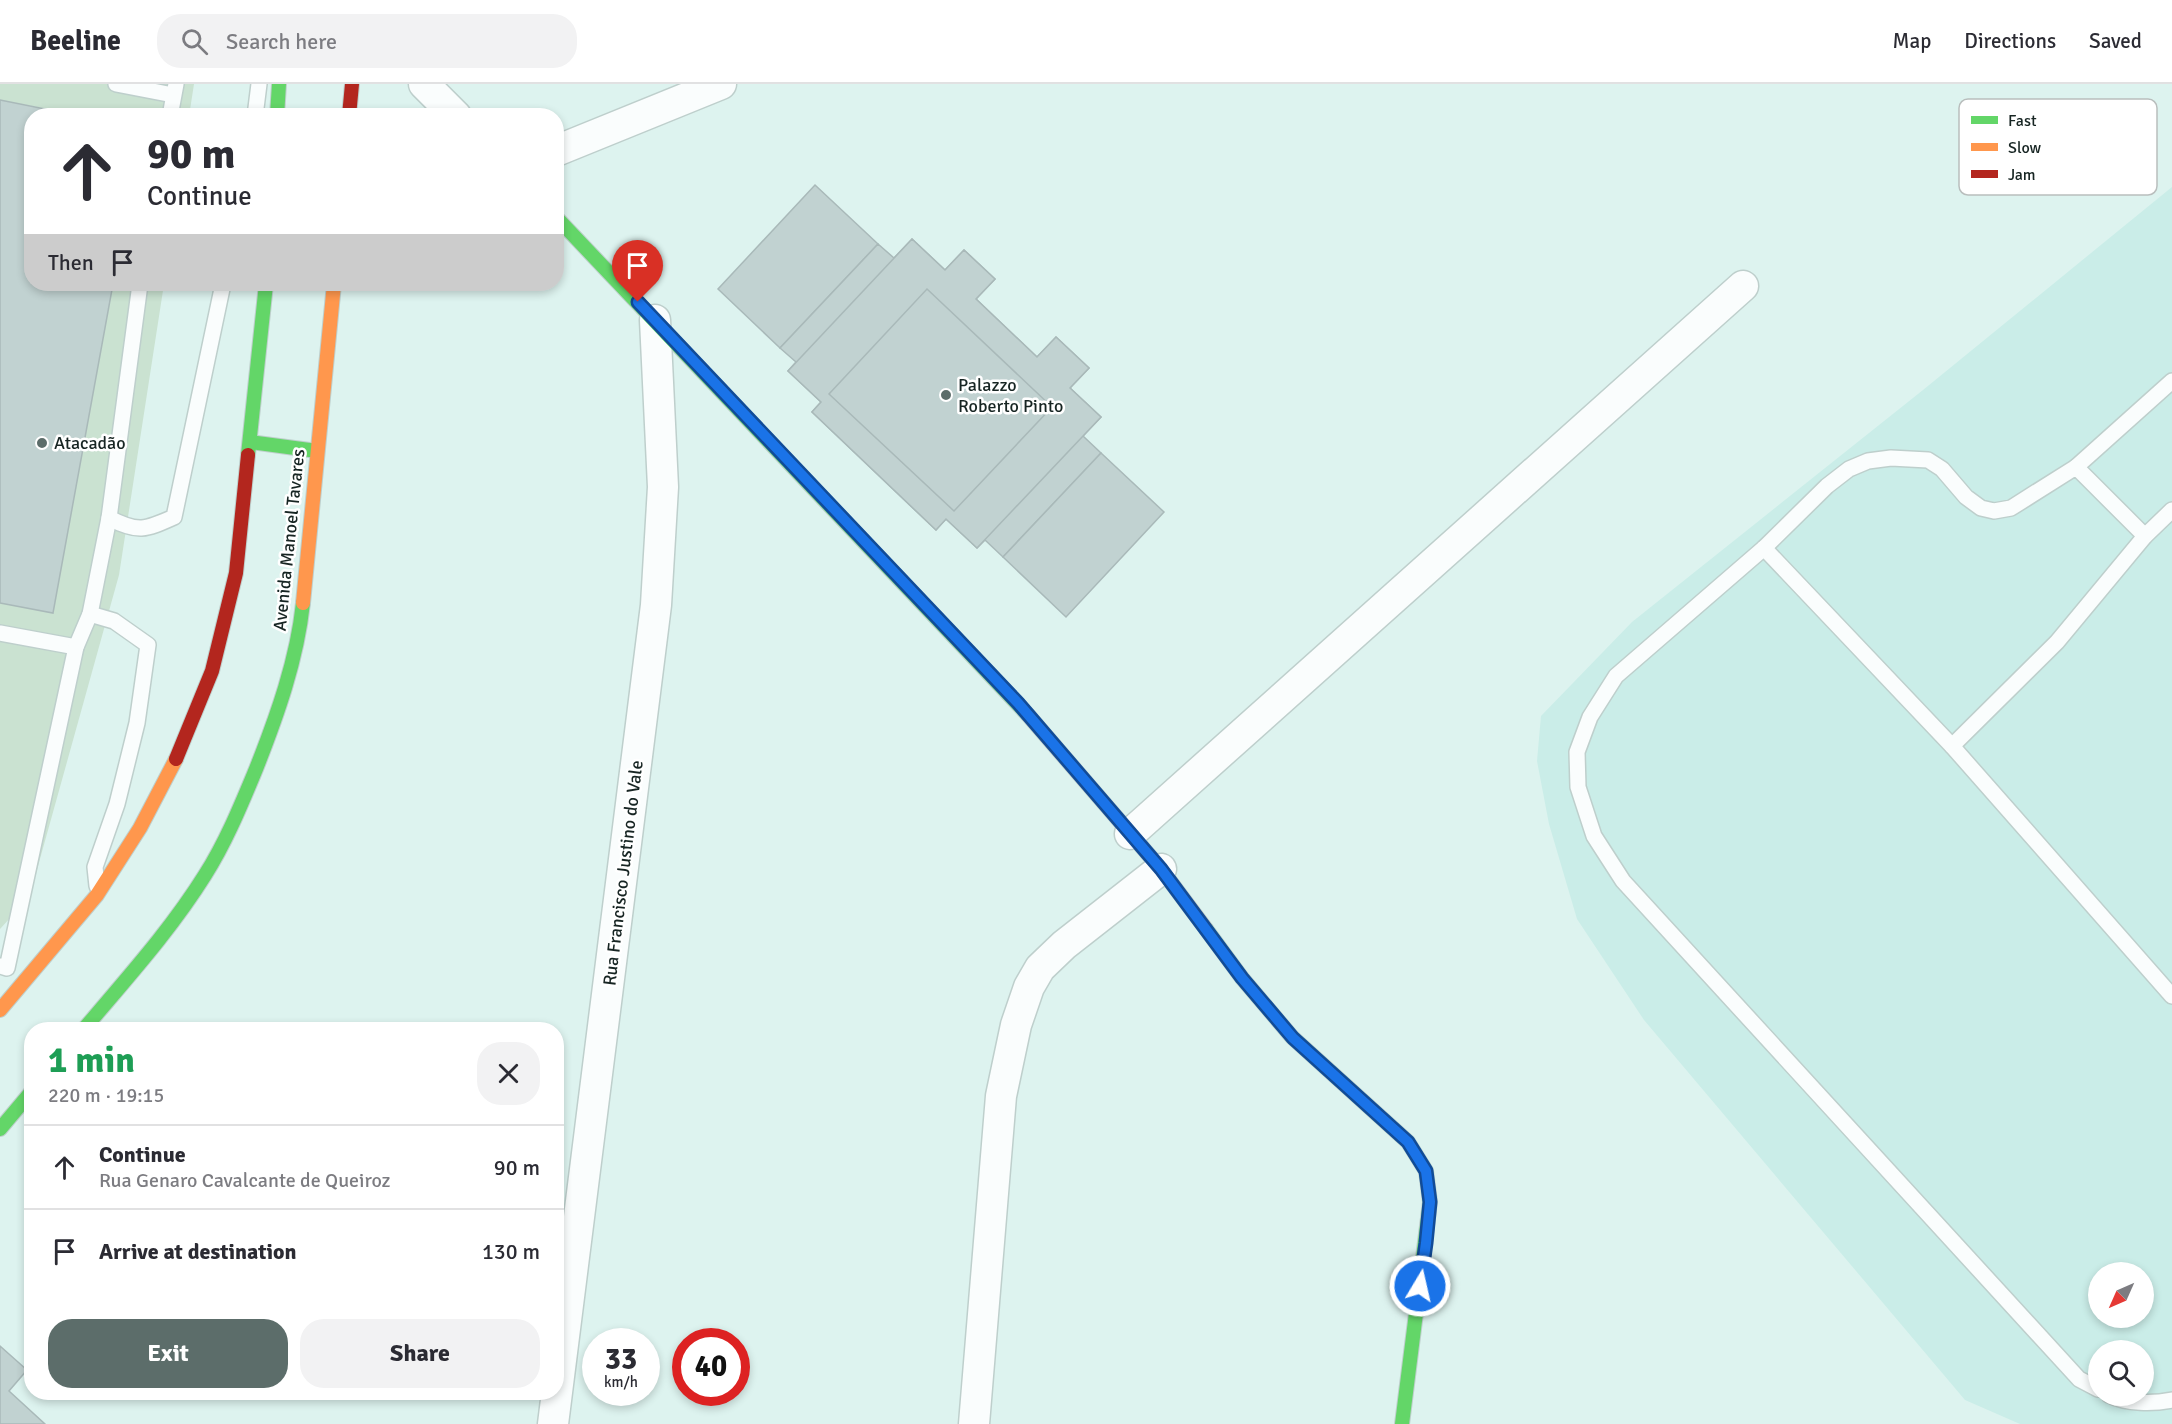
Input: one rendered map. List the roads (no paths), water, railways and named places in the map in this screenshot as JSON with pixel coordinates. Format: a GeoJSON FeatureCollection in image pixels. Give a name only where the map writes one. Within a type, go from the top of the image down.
{"type":"FeatureCollection","features":[{"type":"Feature","properties":{"kind":"main road"},"geometry":{"type":"LineString","coordinates":[[278,108],[279,84]]}},
{"type":"Feature","properties":{"kind":"main road"},"geometry":{"type":"LineString","coordinates":[[350,108],[352,84]]}},
{"type":"Feature","properties":{"kind":"main road"},"geometry":{"type":"LineString","coordinates":[[564,225],[1018,703],[1161,869],[1242,978],[1293,1038],[1408,1142],[1426,1171],[1430,1202],[1402,1424]]}},
{"type":"Feature","properties":{"kind":"main road"},"geometry":{"type":"LineString","coordinates":[[0,1010],[97,895],[140,828],[173,767],[212,671],[236,573],[265,291]]}},
{"type":"Feature","properties":{"kind":"main road","name":"Avenida Manoel Tavares"},"geometry":{"type":"LineString","coordinates":[[90,1022],[154,945],[199,884],[239,811],[278,715],[301,622],[332,291]]}},
{"type":"Feature","properties":{"kind":"main road"},"geometry":{"type":"LineString","coordinates":[[250,442],[317,451]]}},
{"type":"Feature","properties":{"kind":"main road"},"geometry":{"type":"LineString","coordinates":[[0,1128],[24,1100]]}},
{"type":"Feature","properties":{"kind":"street"},"geometry":{"type":"LineString","coordinates":[[424,84],[448,108]]}},
{"type":"Feature","properties":{"kind":"street"},"geometry":{"type":"LineString","coordinates":[[564,148],[722,84]]}},
{"type":"Feature","properties":{"kind":"street"},"geometry":{"type":"LineString","coordinates":[[1130,834],[1743,286]]}},
{"type":"Feature","properties":{"kind":"street","name":"Rua Francisco Justino do Vale"},"geometry":{"type":"LineString","coordinates":[[564,1337],[656,605],[663,487],[655,320]]}},
{"type":"Feature","properties":{"kind":"street"},"geometry":{"type":"LineString","coordinates":[[974,1424],[1001,1096],[1017,1025],[1029,987],[1040,968],[1064,945],[1161,869]]}},
{"type":"Feature","properties":{"kind":"street","name":"Rua Francisco Justino do Vale"},"geometry":{"type":"LineString","coordinates":[[553,1424],[556,1400]]}},
{"type":"Feature","properties":{"kind":"lane"},"geometry":{"type":"LineString","coordinates":[[116,84],[174,89],[171,108]]}},
{"type":"Feature","properties":{"kind":"lane"},"geometry":{"type":"LineString","coordinates":[[256,108],[260,84]]}},
{"type":"Feature","properties":{"kind":"lane"},"geometry":{"type":"LineString","coordinates":[[0,966],[7,968],[76,647],[90,614],[109,518],[139,291]]}},
{"type":"Feature","properties":{"kind":"lane"},"geometry":{"type":"LineString","coordinates":[[109,518],[130,529],[150,528],[174,518],[222,291]]}},
{"type":"Feature","properties":{"kind":"lane"},"geometry":{"type":"LineString","coordinates":[[2088,1384],[2079,1379],[1623,881],[1594,836],[1578,788],[1577,752],[1590,717],[1616,676],[1764,548],[1827,486],[1849,469],[1868,461],[1891,458],[1928,460],[1942,468],[1966,496],[1981,508],[1994,511],[2011,507],[2076,467],[2172,381]]}},
{"type":"Feature","properties":{"kind":"lane"},"geometry":{"type":"LineString","coordinates":[[2076,467],[2145,536]]}},
{"type":"Feature","properties":{"kind":"lane"},"geometry":{"type":"LineString","coordinates":[[1952,746],[2057,642],[2145,536],[2172,510]]}},
{"type":"Feature","properties":{"kind":"lane"},"geometry":{"type":"LineString","coordinates":[[1764,548],[1952,746],[2172,996]]}},
{"type":"Feature","properties":{"kind":"lane"},"geometry":{"type":"LineString","coordinates":[[90,614],[114,621],[148,645],[137,723],[117,804],[95,867],[97,895]]}},
{"type":"Feature","properties":{"kind":"lane"},"geometry":{"type":"LineString","coordinates":[[0,633],[76,647]]}},
{"type":"Feature","properties":{"kind":"lane"},"geometry":{"type":"LineString","coordinates":[[2154,1403],[2172,1400]]}},
{"type":"Feature","properties":{"kind":"place","name":"Palazzo Roberto Pinto"},"geometry":{"type":"Point","coordinates":[946,395]}},
{"type":"Feature","properties":{"kind":"place","name":"Atacadão"},"geometry":{"type":"Point","coordinates":[42,443]}}]}
